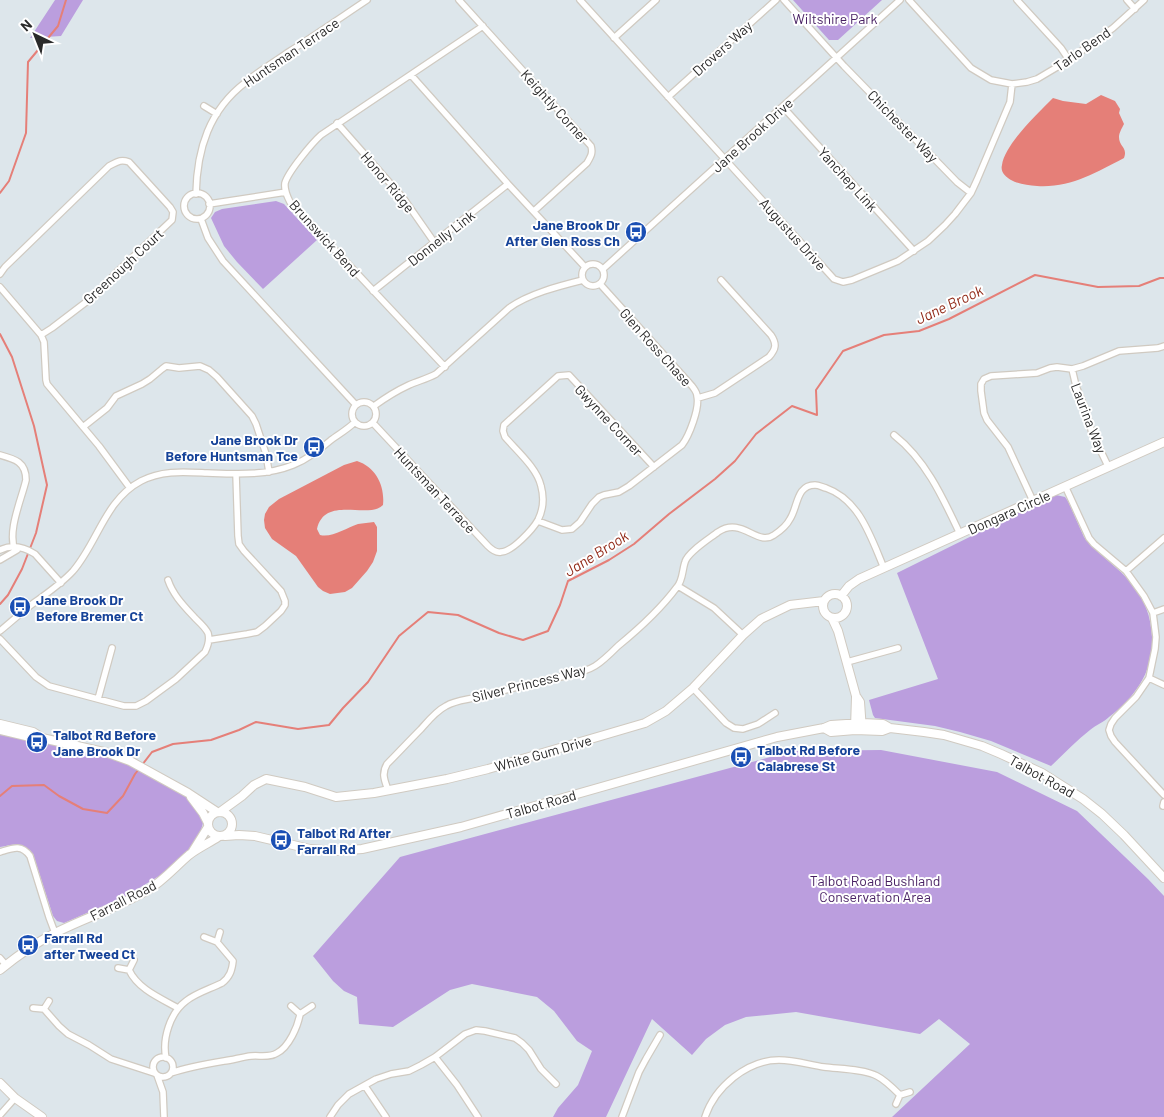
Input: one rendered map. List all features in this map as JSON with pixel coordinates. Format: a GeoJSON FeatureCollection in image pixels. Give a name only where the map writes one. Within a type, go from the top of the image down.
{"type":"FeatureCollection","features":[{"type":"Feature","properties":{"kind":"main road","name":"Dongara Circle"},"geometry":{"type":"LineString","coordinates":[[843,598],[854,582],[1164,442]]}},
{"type":"Feature","properties":{"kind":"main road"},"geometry":{"type":"LineString","coordinates":[[835,618],[844,614],[846,610],[843,598],[836,594],[827,597],[824,606],[826,613],[835,618],[856,696],[855,706],[859,726]]}},
{"type":"Feature","properties":{"kind":"main road","name":"White Gum Drive"},"geometry":{"type":"LineString","coordinates":[[219,812],[254,785],[266,779],[305,786],[336,797],[374,793],[488,769],[645,723],[666,711],[693,688],[761,618],[790,605],[809,602],[824,606]]}},
{"type":"Feature","properties":{"kind":"main road","name":"Talbot Road"},"geometry":{"type":"LineString","coordinates":[[222,836],[255,836],[310,849],[336,851],[362,849],[460,827],[796,732],[824,728],[831,732],[859,726],[882,731],[890,728],[924,732],[962,740],[1001,754],[1042,773],[1083,799],[1102,814],[1164,878]]}},
{"type":"Feature","properties":{"kind":"main road"},"geometry":{"type":"LineString","coordinates":[[0,727],[33,732],[42,738],[130,761],[227,815],[232,823]]}},
{"type":"Feature","properties":{"kind":"main road"},"geometry":{"type":"LineString","coordinates":[[188,793],[203,812],[211,834],[222,836],[230,831],[234,812],[242,796]]}},
{"type":"Feature","properties":{"kind":"main road"},"geometry":{"type":"LineString","coordinates":[[208,825],[211,816],[219,812]]}},
{"type":"Feature","properties":{"kind":"main road","name":"Talbot Road"},"geometry":{"type":"LineString","coordinates":[[232,823],[255,836]]}},
{"type":"Feature","properties":{"kind":"main road","name":"Farrall Road"},"geometry":{"type":"LineString","coordinates":[[191,854],[208,825]]}},
{"type":"Feature","properties":{"kind":"main road","name":"Farrall Road"},"geometry":{"type":"LineString","coordinates":[[3,968],[55,933],[149,889],[191,854],[222,836]]}},
{"type":"Feature","properties":{"kind":"main road"},"geometry":{"type":"LineString","coordinates":[[0,1083],[15,1098],[42,1117]]}},
{"type":"Feature","properties":{"kind":"street","name":"Huntsman Terrace"},"geometry":{"type":"LineString","coordinates":[[196,194],[203,141],[225,101],[245,82],[367,0]]}},
{"type":"Feature","properties":{"kind":"street","name":"Keightly Corner"},"geometry":{"type":"LineString","coordinates":[[459,0],[587,140],[592,151],[587,163],[534,212]]}},
{"type":"Feature","properties":{"kind":"street","name":"Augustus Drive"},"geometry":{"type":"LineString","coordinates":[[580,0],[834,279],[843,282],[898,261],[928,241],[955,214],[971,193],[986,162],[1010,102],[1012,84]]}},
{"type":"Feature","properties":{"kind":"street"},"geometry":{"type":"LineString","coordinates":[[614,38],[656,0]]}},
{"type":"Feature","properties":{"kind":"street","name":"Drovers Way"},"geometry":{"type":"LineString","coordinates":[[668,97],[776,0]]}},
{"type":"Feature","properties":{"kind":"street","name":"Chichester Way"},"geometry":{"type":"LineString","coordinates":[[784,0],[837,58],[957,182],[971,193]]}},
{"type":"Feature","properties":{"kind":"street","name":"Jane Brook Drive"},"geometry":{"type":"LineString","coordinates":[[603,269],[900,0]]}},
{"type":"Feature","properties":{"kind":"street"},"geometry":{"type":"LineString","coordinates":[[909,0],[971,68],[991,80],[1012,84]]}},
{"type":"Feature","properties":{"kind":"street"},"geometry":{"type":"LineString","coordinates":[[1017,0],[1061,48],[1069,60]]}},
{"type":"Feature","properties":{"kind":"street"},"geometry":{"type":"LineString","coordinates":[[1127,0],[1135,9]]}},
{"type":"Feature","properties":{"kind":"street","name":"Tarlo Bend"},"geometry":{"type":"LineString","coordinates":[[1012,84],[1037,79],[1069,60],[1096,41],[1144,0]]}},
{"type":"Feature","properties":{"kind":"street","name":"Brunswick Bend"},"geometry":{"type":"LineString","coordinates":[[445,367],[290,202],[285,185],[286,180],[308,148],[321,135],[483,26]]}},
{"type":"Feature","properties":{"kind":"street"},"geometry":{"type":"LineString","coordinates":[[411,75],[585,267]]}},
{"type":"Feature","properties":{"kind":"street"},"geometry":{"type":"LineString","coordinates":[[204,106],[217,114]]}},
{"type":"Feature","properties":{"kind":"street","name":"Yanchep Link"},"geometry":{"type":"LineString","coordinates":[[783,107],[914,251]]}},
{"type":"Feature","properties":{"kind":"street","name":"Honor Ridge"},"geometry":{"type":"LineString","coordinates":[[338,124],[404,199],[434,242]]}},
{"type":"Feature","properties":{"kind":"street","name":"Greenough Court"},"geometry":{"type":"LineString","coordinates":[[0,274],[4,267],[109,166],[116,162],[122,160],[129,162],[170,206],[173,212],[172,220],[94,296],[42,335]]}},
{"type":"Feature","properties":{"kind":"street","name":"Donnelly Link"},"geometry":{"type":"LineString","coordinates":[[373,291],[508,184]]}},
{"type":"Feature","properties":{"kind":"street"},"geometry":{"type":"LineString","coordinates":[[209,204],[286,192]]}},
{"type":"Feature","properties":{"kind":"street"},"geometry":{"type":"LineString","coordinates":[[196,194],[204,196],[209,204],[208,212],[205,216],[196,219],[190,217],[184,208],[184,202],[187,198],[196,194]]}},
{"type":"Feature","properties":{"kind":"street"},"geometry":{"type":"LineString","coordinates":[[200,218],[208,238],[223,261],[356,405]]}},
{"type":"Feature","properties":{"kind":"street"},"geometry":{"type":"LineString","coordinates":[[598,264],[603,269],[605,275],[600,284],[590,286],[585,283],[582,273],[585,267],[598,264]]}},
{"type":"Feature","properties":{"kind":"street"},"geometry":{"type":"LineString","coordinates":[[374,406],[389,395],[429,378],[445,367],[516,303],[583,280]]}},
{"type":"Feature","properties":{"kind":"street"},"geometry":{"type":"LineString","coordinates":[[698,398],[715,393],[769,357],[774,352],[776,346],[772,335],[721,280]]}},
{"type":"Feature","properties":{"kind":"street","name":"Glen Ross Chase"},"geometry":{"type":"LineString","coordinates":[[538,520],[562,530],[572,529],[580,522],[599,497],[624,489],[674,452],[685,441],[697,408],[698,398],[692,386],[600,284]]}},
{"type":"Feature","properties":{"kind":"street"},"geometry":{"type":"LineString","coordinates":[[0,287],[42,335],[47,384],[106,455],[130,488]]}},
{"type":"Feature","properties":{"kind":"street"},"geometry":{"type":"LineString","coordinates":[[1033,500],[1008,447],[987,420],[984,413],[981,384],[984,379],[991,376],[1036,373],[1057,367],[1072,369],[1119,351],[1164,346]]}},
{"type":"Feature","properties":{"kind":"street"},"geometry":{"type":"LineString","coordinates":[[83,427],[107,408],[116,396],[150,379],[166,366],[179,368],[200,366],[209,370],[217,377],[252,416],[266,454],[269,472]]}},
{"type":"Feature","properties":{"kind":"street","name":"Laurina Way"},"geometry":{"type":"LineString","coordinates":[[1072,369],[1092,433],[1108,466]]}},
{"type":"Feature","properties":{"kind":"street","name":"Gwynne Corner"},"geometry":{"type":"LineString","coordinates":[[499,553],[506,552],[512,548],[530,531],[538,520],[543,494],[538,477],[530,465],[505,437],[504,426],[558,376],[569,375],[654,467]]}},
{"type":"Feature","properties":{"kind":"street"},"geometry":{"type":"LineString","coordinates":[[368,402],[374,406],[376,417],[372,423],[362,426],[355,422],[352,415],[356,405],[368,402]]}},
{"type":"Feature","properties":{"kind":"street"},"geometry":{"type":"LineString","coordinates":[[0,630],[61,583],[82,560],[111,507],[130,488],[151,477],[174,472],[236,474],[269,472],[295,465],[316,452],[355,422]]}},
{"type":"Feature","properties":{"kind":"street","name":"Huntsman Terrace"},"geometry":{"type":"LineString","coordinates":[[372,423],[488,546],[499,553]]}},
{"type":"Feature","properties":{"kind":"street"},"geometry":{"type":"LineString","coordinates":[[894,436],[912,451],[933,481],[960,534]]}},
{"type":"Feature","properties":{"kind":"street"},"geometry":{"type":"LineString","coordinates":[[0,455],[19,462],[26,474],[13,530],[14,548]]}},
{"type":"Feature","properties":{"kind":"street"},"geometry":{"type":"LineString","coordinates":[[209,640],[257,632],[282,611],[285,601],[281,591],[239,544],[236,474]]}},
{"type":"Feature","properties":{"kind":"street","name":"Silver Princess Way"},"geometry":{"type":"LineString","coordinates":[[388,790],[383,773],[387,764],[440,709],[456,702],[502,690],[576,674],[595,666],[651,618],[681,581],[684,562],[687,558],[725,528],[736,527],[763,538],[773,536],[791,518],[802,490],[806,487],[818,485],[832,490],[854,508],[864,523],[884,568]]}},
{"type":"Feature","properties":{"kind":"street"},"geometry":{"type":"LineString","coordinates":[[1066,486],[1089,538],[1126,571],[1144,596],[1153,613],[1156,637],[1149,678],[1136,697],[1115,718],[1109,730],[1115,742],[1164,795]]}},
{"type":"Feature","properties":{"kind":"street"},"geometry":{"type":"LineString","coordinates":[[1126,571],[1164,538]]}},
{"type":"Feature","properties":{"kind":"street"},"geometry":{"type":"LineString","coordinates":[[0,560],[14,548]]}},
{"type":"Feature","properties":{"kind":"street"},"geometry":{"type":"LineString","coordinates":[[0,550],[24,548],[35,554],[61,583]]}},
{"type":"Feature","properties":{"kind":"street"},"geometry":{"type":"LineString","coordinates":[[0,638],[31,672],[43,682],[57,689],[124,706],[136,706],[169,684],[193,664],[205,652],[208,645],[208,633],[179,601],[168,580]]}},
{"type":"Feature","properties":{"kind":"street"},"geometry":{"type":"LineString","coordinates":[[678,586],[714,608],[743,635]]}},
{"type":"Feature","properties":{"kind":"street"},"geometry":{"type":"LineString","coordinates":[[1153,613],[1164,610]]}},
{"type":"Feature","properties":{"kind":"street"},"geometry":{"type":"LineString","coordinates":[[98,699],[112,648]]}},
{"type":"Feature","properties":{"kind":"street"},"geometry":{"type":"LineString","coordinates":[[847,662],[898,648]]}},
{"type":"Feature","properties":{"kind":"street"},"geometry":{"type":"LineString","coordinates":[[1149,678],[1164,685]]}},
{"type":"Feature","properties":{"kind":"street"},"geometry":{"type":"LineString","coordinates":[[693,688],[726,723],[734,728],[743,729],[758,724],[775,713]]}},
{"type":"Feature","properties":{"kind":"street"},"geometry":{"type":"LineString","coordinates":[[0,852],[20,848],[30,856],[55,933]]}},
{"type":"Feature","properties":{"kind":"street"},"geometry":{"type":"LineString","coordinates":[[217,942],[220,932]]}},
{"type":"Feature","properties":{"kind":"street"},"geometry":{"type":"LineString","coordinates":[[164,1058],[167,1030],[178,1008],[188,999],[227,980],[230,974],[233,961],[217,942],[204,936]]}},
{"type":"Feature","properties":{"kind":"street"},"geometry":{"type":"LineString","coordinates":[[0,958],[3,968]]}},
{"type":"Feature","properties":{"kind":"street"},"geometry":{"type":"LineString","coordinates":[[129,970],[134,960]]}},
{"type":"Feature","properties":{"kind":"street"},"geometry":{"type":"LineString","coordinates":[[118,968],[129,970]]}},
{"type":"Feature","properties":{"kind":"street"},"geometry":{"type":"LineString","coordinates":[[129,970],[136,982],[178,1008]]}},
{"type":"Feature","properties":{"kind":"street"},"geometry":{"type":"LineString","coordinates":[[44,1009],[49,1001]]}},
{"type":"Feature","properties":{"kind":"street"},"geometry":{"type":"LineString","coordinates":[[291,1006],[300,1014]]}},
{"type":"Feature","properties":{"kind":"street"},"geometry":{"type":"LineString","coordinates":[[33,1008],[44,1009],[68,1034],[89,1044],[111,1059],[155,1071],[164,1077],[184,1068],[251,1056],[271,1056],[277,1054],[283,1049],[294,1033],[300,1014],[312,1006]]}},
{"type":"Feature","properties":{"kind":"street"},"geometry":{"type":"LineString","coordinates":[[330,1117],[349,1094],[376,1079],[409,1071],[436,1057],[465,1034],[476,1030],[515,1038],[529,1050],[541,1069],[556,1084]]}},
{"type":"Feature","properties":{"kind":"street"},"geometry":{"type":"LineString","coordinates":[[622,1117],[646,1058],[660,1035]]}},
{"type":"Feature","properties":{"kind":"street"},"geometry":{"type":"LineString","coordinates":[[436,1057],[478,1117]]}},
{"type":"Feature","properties":{"kind":"street"},"geometry":{"type":"LineString","coordinates":[[164,1117],[163,1092],[154,1063],[158,1058],[164,1058],[171,1061],[172,1064],[184,1068]]}},
{"type":"Feature","properties":{"kind":"street"},"geometry":{"type":"LineString","coordinates":[[705,1117],[709,1106],[717,1094],[730,1082],[754,1064],[767,1061],[780,1060],[868,1072],[886,1082],[900,1095]]}},
{"type":"Feature","properties":{"kind":"street"},"geometry":{"type":"LineString","coordinates":[[163,1092],[173,1068],[172,1064]]}},
{"type":"Feature","properties":{"kind":"street"},"geometry":{"type":"LineString","coordinates":[[365,1086],[386,1117]]}},
{"type":"Feature","properties":{"kind":"street"},"geometry":{"type":"LineString","coordinates":[[896,1104],[900,1095],[910,1092]]}},
{"type":"Feature","properties":{"kind":"street"},"geometry":{"type":"LineString","coordinates":[[0,1115],[15,1098]]}},
{"type":"Feature","properties":{"kind":"green space"},"geometry":{"type":"Polygon","coordinates":[[[55,0],[83,0],[61,36],[30,38],[55,0]]]}},
{"type":"Feature","properties":{"kind":"green space","name":"Wiltshire Park"},"geometry":{"type":"Polygon","coordinates":[[[793,0],[882,0],[838,40],[829,40],[793,0]]]}},
{"type":"Feature","properties":{"kind":"green space"},"geometry":{"type":"Polygon","coordinates":[[[276,201],[284,204],[317,240],[263,289],[224,246],[211,218],[215,212],[222,209],[276,201]]]}},
{"type":"Feature","properties":{"kind":"green space"},"geometry":{"type":"Polygon","coordinates":[[[1056,495],[1065,497],[1084,537],[1132,584],[1149,615],[1152,637],[1150,661],[1135,692],[1107,719],[1092,728],[1051,766],[991,741],[960,732],[935,726],[875,718],[869,700],[938,679],[897,573],[1056,495]]]}},
{"type":"Feature","properties":{"kind":"green space"},"geometry":{"type":"Polygon","coordinates":[[[0,730],[108,753],[188,793],[203,823],[199,837],[164,873],[126,896],[64,923],[57,921],[53,916],[33,854],[18,844],[0,847],[0,730]]]}},
{"type":"Feature","properties":{"kind":"green space","name":"Talbot Road Bushland Conservation Area"},"geometry":{"type":"Polygon","coordinates":[[[881,750],[997,772],[1077,811],[1164,896],[1164,1117],[892,1117],[970,1044],[939,1019],[920,1034],[796,1012],[746,1017],[725,1025],[706,1039],[692,1055],[652,1019],[606,1117],[553,1117],[558,1108],[578,1085],[592,1051],[577,1041],[554,1011],[537,997],[472,984],[450,990],[393,1027],[359,1024],[357,997],[344,991],[333,981],[313,956],[400,857],[793,751],[881,750]]]}},
{"type":"Feature","properties":{"kind":"shaded area"},"geometry":{"type":"Polygon","coordinates":[[[1101,95],[1115,101],[1120,109],[1119,113],[1124,124],[1119,137],[1125,151],[1124,158],[1082,178],[1061,185],[1037,186],[1018,183],[1004,174],[1002,165],[1009,148],[1023,129],[1053,98],[1086,104],[1101,95]]]}},
{"type":"Feature","properties":{"kind":"shaded area"},"geometry":{"type":"Polygon","coordinates":[[[357,461],[369,468],[378,478],[381,484],[383,505],[376,509],[367,510],[337,510],[329,513],[322,519],[317,529],[320,535],[325,536],[358,524],[374,522],[377,527],[377,551],[367,571],[352,588],[345,592],[330,594],[318,587],[296,556],[272,539],[265,528],[265,514],[269,507],[279,499],[344,465],[357,461]]]}},
{"type":"Feature","properties":{"kind":"waterway"},"geometry":{"type":"LineString","coordinates":[[0,193],[9,181],[26,133],[28,62],[58,26],[66,0]]}},
{"type":"Feature","properties":{"kind":"waterway","name":"Jane Brook"},"geometry":{"type":"LineString","coordinates":[[142,765],[152,752],[173,744],[211,740],[256,722],[298,729],[329,725],[368,682],[399,636],[428,612],[458,615],[499,633],[523,640],[548,631],[568,581],[609,560],[634,544],[715,479],[735,461],[756,434],[792,406],[817,415],[816,390],[843,351],[884,335],[919,331],[949,319],[1035,275],[1098,287],[1139,286],[1164,278]]}},
{"type":"Feature","properties":{"kind":"waterway"},"geometry":{"type":"LineString","coordinates":[[0,334],[12,357],[34,426],[47,485],[36,533],[22,569],[8,595],[0,604]]}},
{"type":"Feature","properties":{"kind":"waterway","name":"Jane Brook"},"geometry":{"type":"LineString","coordinates":[[0,796],[12,786],[44,785],[59,796],[83,809],[107,813],[123,796],[139,769]]}},
{"type":"Feature","properties":{"kind":"place","name":"Jane Brook Dr After Glen Ross Ch"},"geometry":{"type":"Point","coordinates":[636,232]}},
{"type":"Feature","properties":{"kind":"place","name":"Jane Brook Dr Before Huntsman Tce"},"geometry":{"type":"Point","coordinates":[314,447]}},
{"type":"Feature","properties":{"kind":"place","name":"Jane Brook Dr Before Bremer Ct"},"geometry":{"type":"Point","coordinates":[20,607]}},
{"type":"Feature","properties":{"kind":"place","name":"Talbot Rd Before Jane Brook Dr"},"geometry":{"type":"Point","coordinates":[37,742]}},
{"type":"Feature","properties":{"kind":"place","name":"Talbot Rd Before Calabrese St"},"geometry":{"type":"Point","coordinates":[741,757]}},
{"type":"Feature","properties":{"kind":"place","name":"Talbot Rd After Farrall Rd"},"geometry":{"type":"Point","coordinates":[281,840]}},
{"type":"Feature","properties":{"kind":"place","name":"Farrall Rd after Tweed Ct"},"geometry":{"type":"Point","coordinates":[28,945]}}]}
